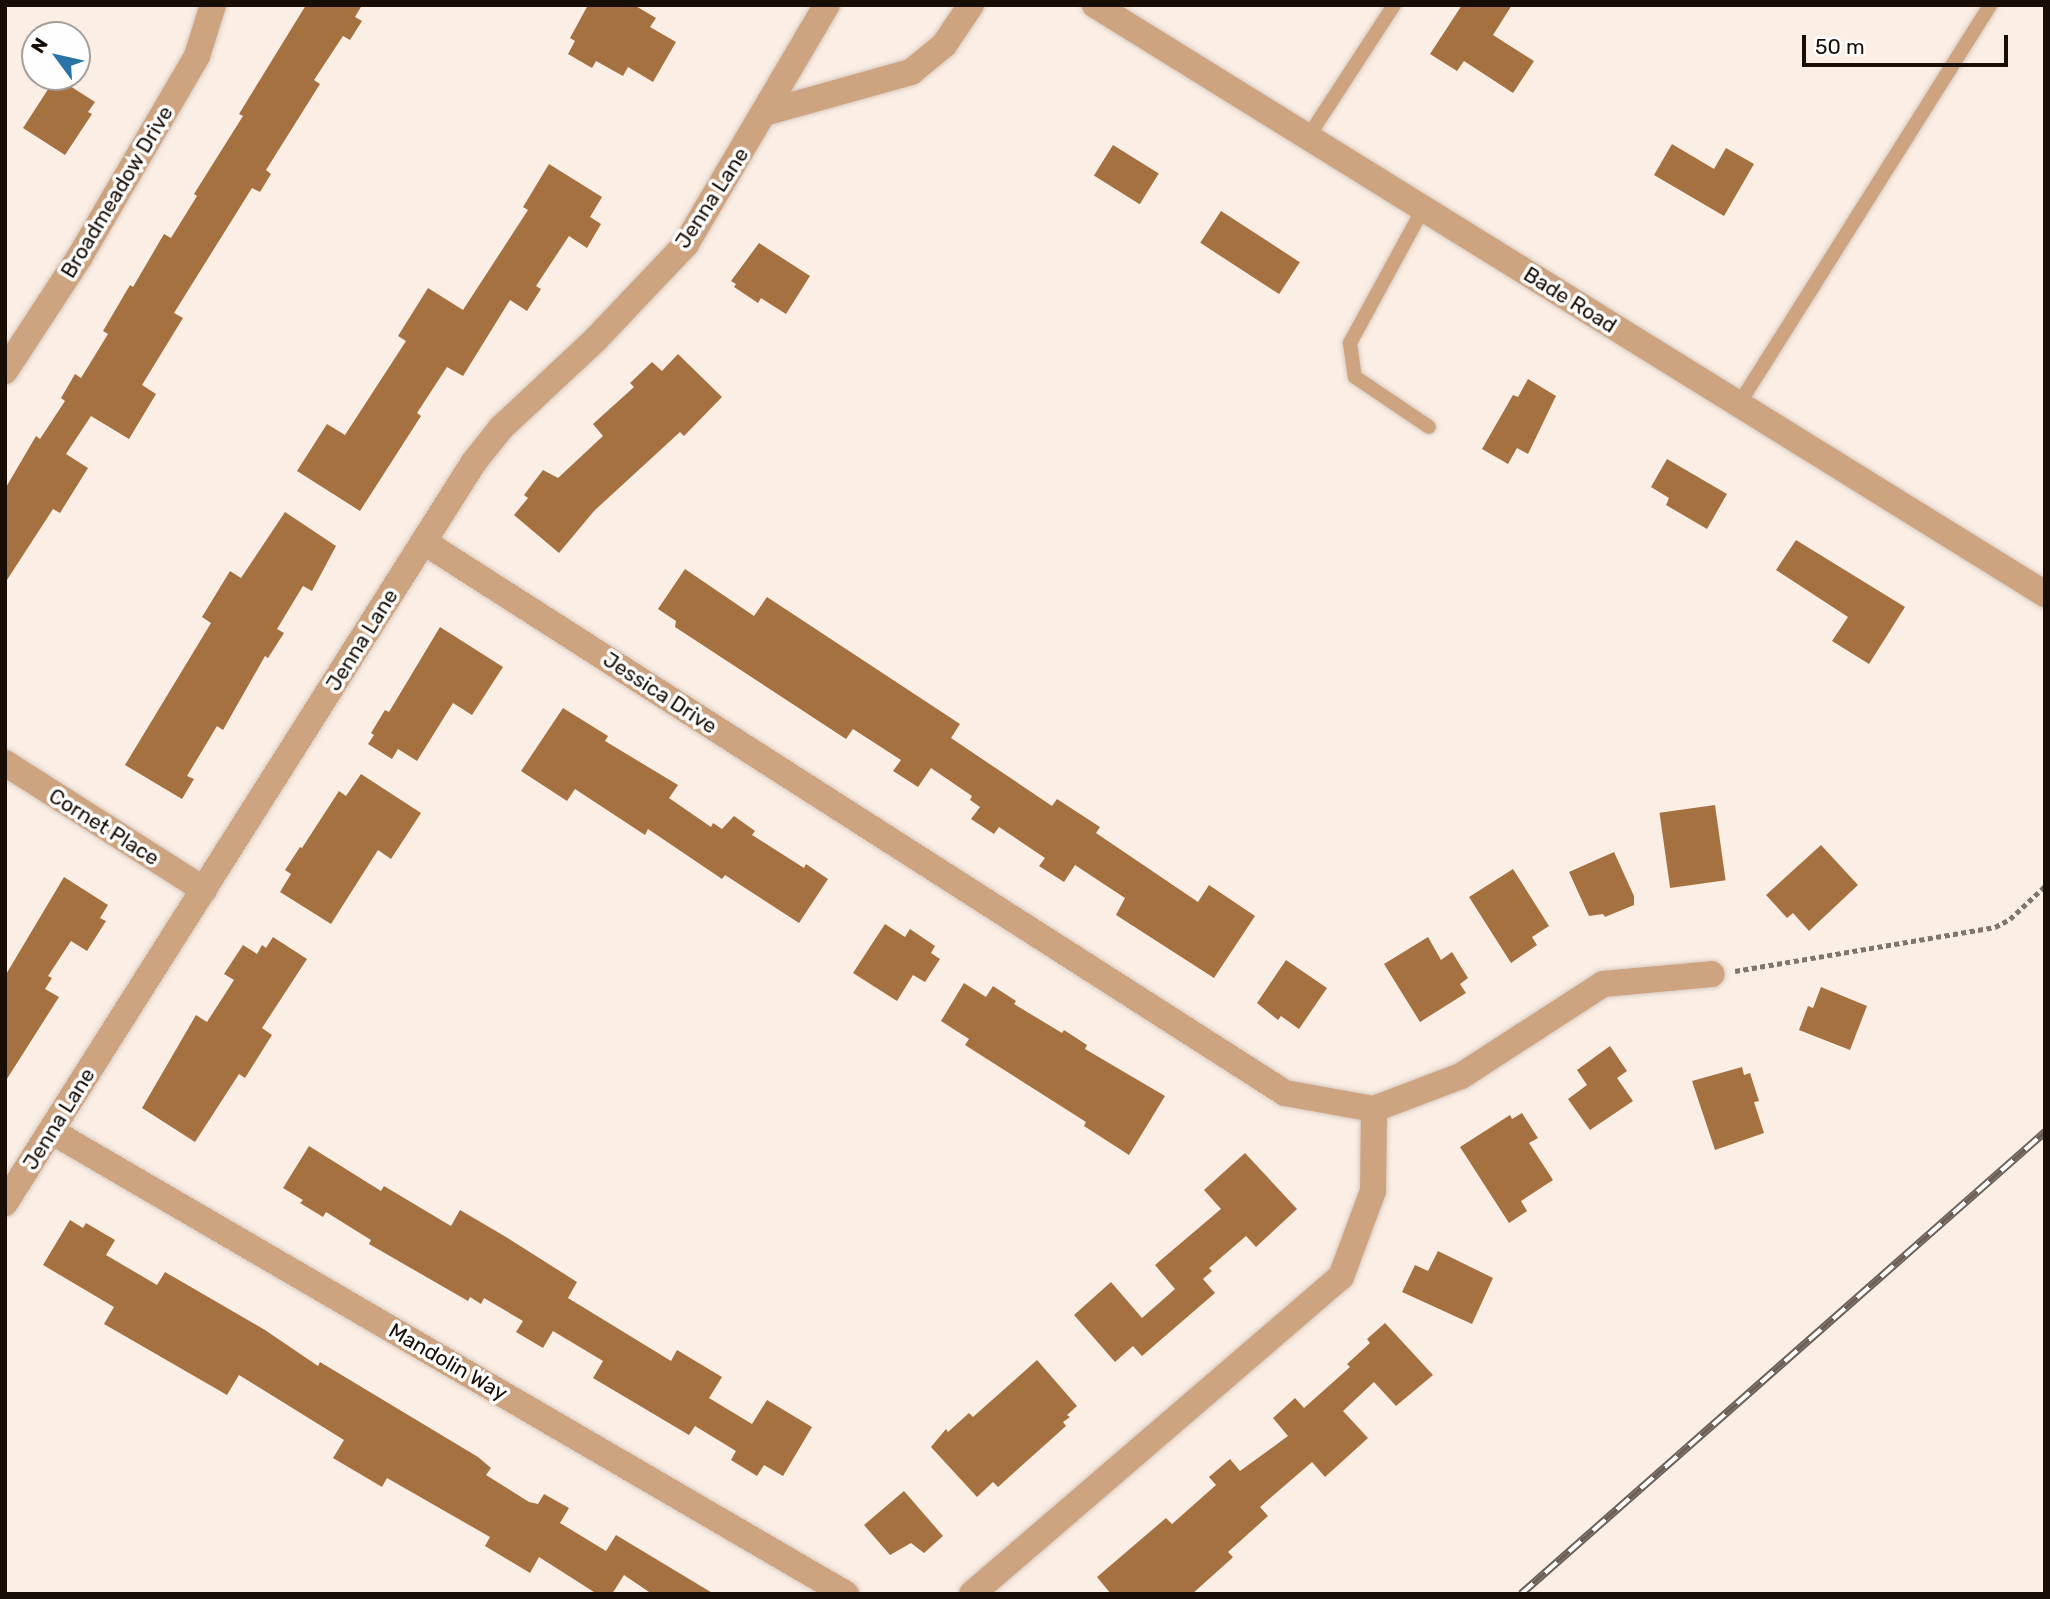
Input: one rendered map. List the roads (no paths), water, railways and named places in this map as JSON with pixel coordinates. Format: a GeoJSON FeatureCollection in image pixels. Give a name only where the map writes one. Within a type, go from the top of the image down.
{"type":"FeatureCollection","features":[{"type":"Feature","properties":{"kind":"street","name":"Broadmeadow Drive"},"geometry":{"type":"LineString","coordinates":[[8,362],[79,258],[197,56],[213,5]]}},
{"type":"Feature","properties":{"kind":"street","name":"Jenna Lane"},"geometry":{"type":"LineString","coordinates":[[5,1203],[474,462],[501,428],[596,339],[686,244],[827,5]]}},
{"type":"Feature","properties":{"kind":"street"},"geometry":{"type":"LineString","coordinates":[[764,113],[911,72],[944,45],[971,5]]}},
{"type":"Feature","properties":{"kind":"street","name":"Bade Road"},"geometry":{"type":"LineString","coordinates":[[1095,5],[2045,594]]}},
{"type":"Feature","properties":{"kind":"street","name":"Jessica Drive"},"geometry":{"type":"LineString","coordinates":[[424,542],[1285,1093],[1374,1110]]}},
{"type":"Feature","properties":{"kind":"street","name":"Cornet Place"},"geometry":{"type":"LineString","coordinates":[[5,764],[204,890]]}},
{"type":"Feature","properties":{"kind":"street"},"geometry":{"type":"LineString","coordinates":[[972,1594],[1341,1277],[1373,1191],[1374,1110],[1461,1076],[1603,984],[1712,974]]}},
{"type":"Feature","properties":{"kind":"street","name":"Mandolin Way"},"geometry":{"type":"LineString","coordinates":[[51,1131],[846,1594]]}},
{"type":"Feature","properties":{"kind":"lane"},"geometry":{"type":"LineString","coordinates":[[1308,137],[1394,5]]}},
{"type":"Feature","properties":{"kind":"lane"},"geometry":{"type":"LineString","coordinates":[[1739,404],[1990,5]]}},
{"type":"Feature","properties":{"kind":"lane"},"geometry":{"type":"LineString","coordinates":[[1423,209],[1350,343],[1355,377],[1429,427]]}},
{"type":"Feature","properties":{"kind":"railway"},"geometry":{"type":"LineString","coordinates":[[1521,1594],[2045,1132]]}}]}
